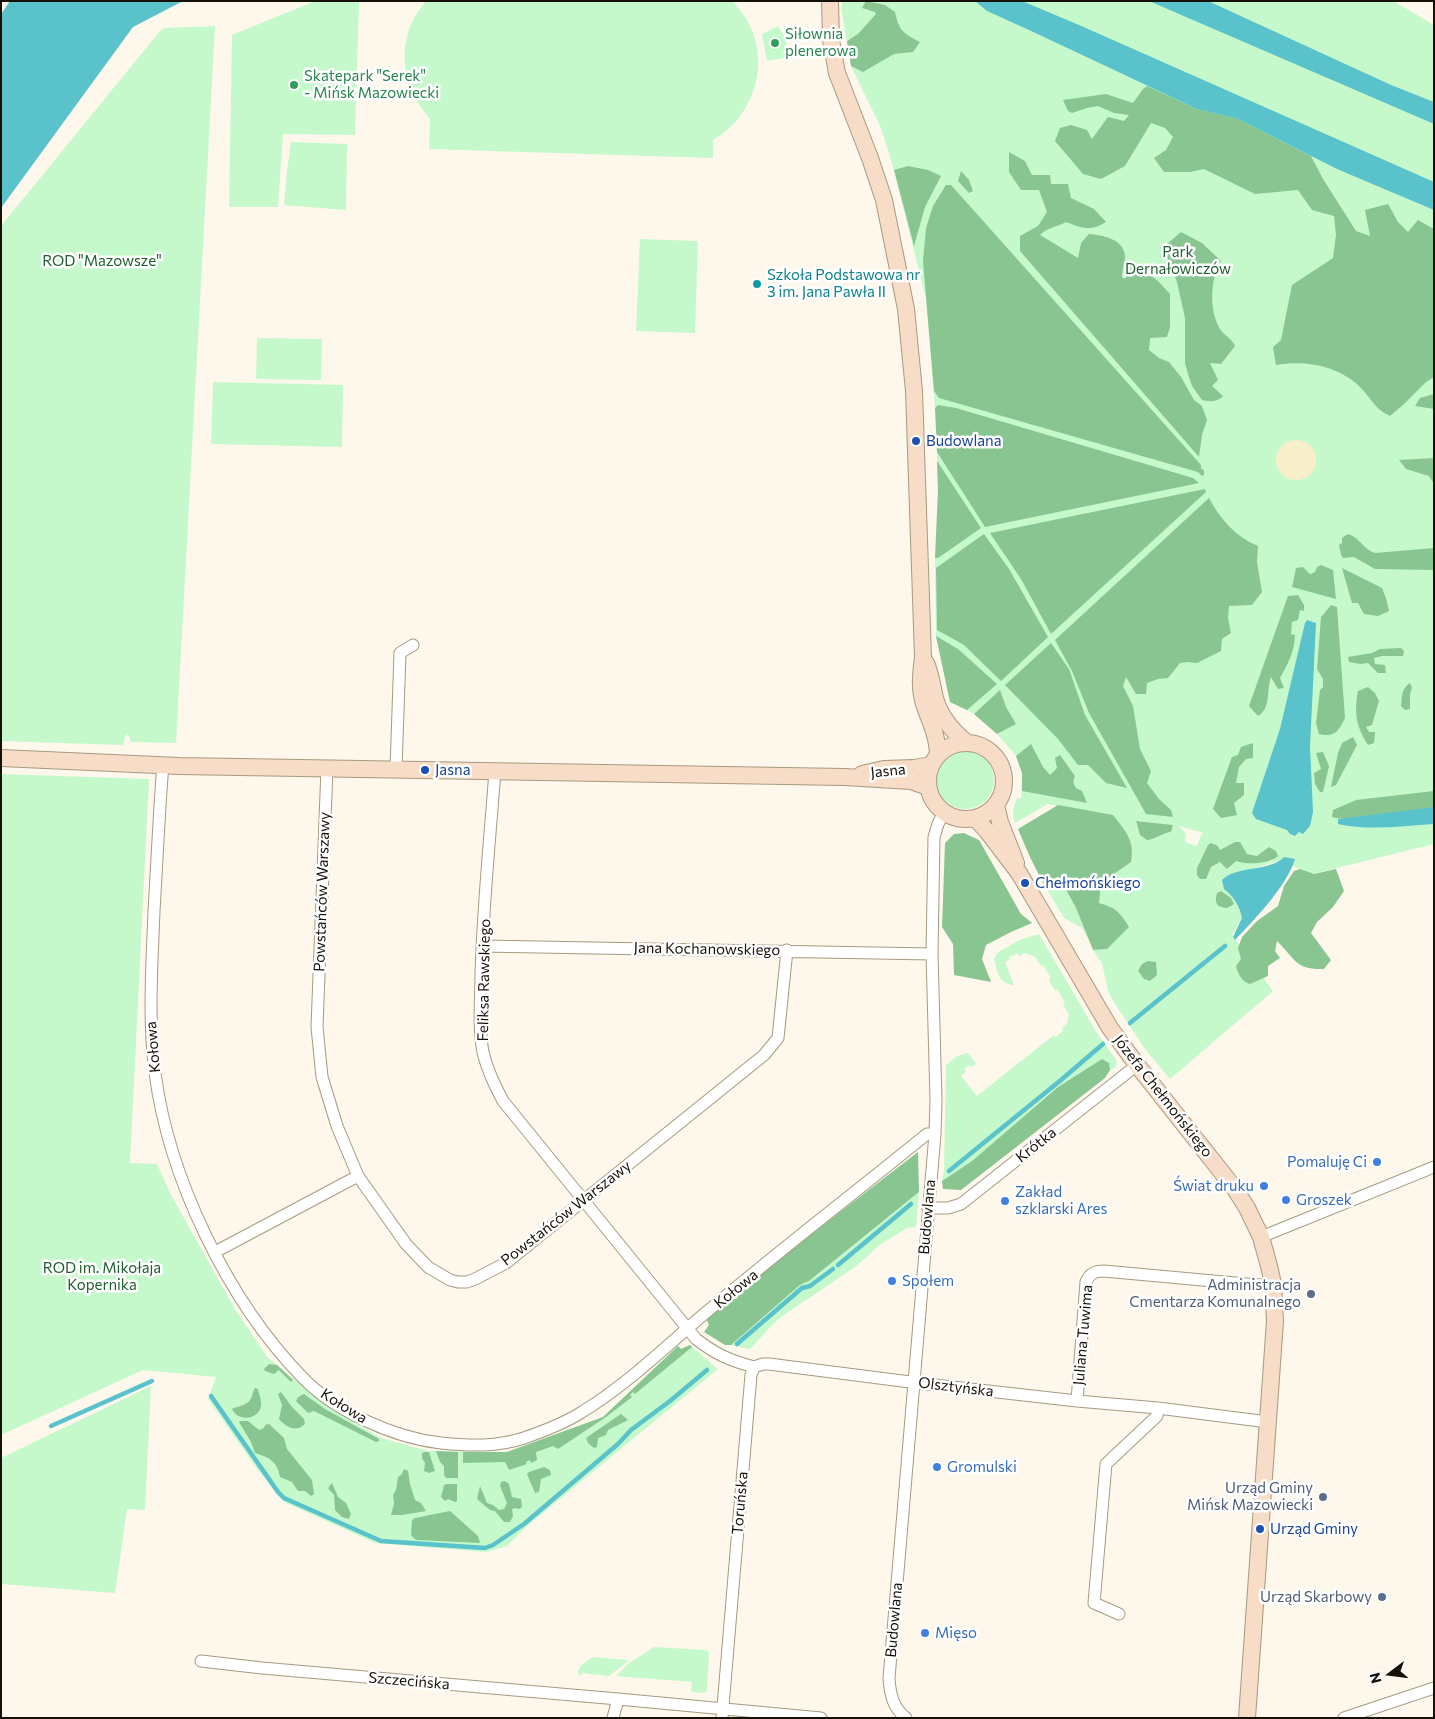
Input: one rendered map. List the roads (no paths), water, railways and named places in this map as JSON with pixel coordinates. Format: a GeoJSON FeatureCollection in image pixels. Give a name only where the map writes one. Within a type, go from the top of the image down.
{"type":"FeatureCollection","features":[{"type":"Feature","properties":{"kind":"street"},"geometry":{"type":"LineString","coordinates":[[830,1],[831,40],[837,72],[884,200],[906,309],[914,391],[923,657],[922,692],[924,704],[937,740],[935,759],[928,777],[928,787],[936,804],[944,812],[954,818],[965,820],[976,819],[988,814],[1003,794],[1005,782],[1003,769],[997,758],[988,749],[966,742],[955,744],[935,759]]}},
{"type":"Feature","properties":{"kind":"street"},"geometry":{"type":"LineString","coordinates":[[396,769],[400,653],[413,644]]}},
{"type":"Feature","properties":{"kind":"street"},"geometry":{"type":"LineString","coordinates":[[923,657],[931,674],[935,698],[942,714],[954,733],[966,742]]}},
{"type":"Feature","properties":{"kind":"street","name":"Jasna"},"geometry":{"type":"LineString","coordinates":[[1,758],[179,766],[845,777],[911,781],[928,787]]}},
{"type":"Feature","properties":{"kind":"street","name":"Jasna"},"geometry":{"type":"LineString","coordinates":[[845,777],[884,769],[914,768],[935,759]]}},
{"type":"Feature","properties":{"kind":"street","name":"Kołowa"},"geometry":{"type":"LineString","coordinates":[[163,764],[150,1007],[155,1076],[169,1141],[194,1211],[214,1252],[259,1324],[305,1380],[333,1402],[391,1432],[424,1441],[460,1445],[494,1445],[509,1443],[551,1428],[581,1414],[604,1398],[927,1134],[935,1134]]}},
{"type":"Feature","properties":{"kind":"street","name":"Powstańców Warszawy"},"geometry":{"type":"LineString","coordinates":[[327,768],[317,1027],[322,1077],[346,1151],[358,1176],[406,1244],[428,1267],[442,1276],[458,1282],[475,1279],[506,1263],[764,1055],[778,1038],[787,950]]}},
{"type":"Feature","properties":{"kind":"street","name":"Feliksa Rawskiego"},"geometry":{"type":"LineString","coordinates":[[495,771],[482,946],[481,1037],[486,1066],[503,1102],[688,1329]]}},
{"type":"Feature","properties":{"kind":"street","name":"Józefa Chełmońskiego"},"geometry":{"type":"LineString","coordinates":[[996,805],[1000,822],[1019,873]]}},
{"type":"Feature","properties":{"kind":"street","name":"Budowlana"},"geometry":{"type":"LineString","coordinates":[[898,1715],[891,1698],[889,1678],[935,1134],[936,1100],[932,954],[934,837],[944,812]]}},
{"type":"Feature","properties":{"kind":"street","name":"Józefa Chełmońskiego"},"geometry":{"type":"LineString","coordinates":[[976,819],[1019,873],[1110,1028],[1235,1189],[1261,1237],[1273,1284],[1275,1321],[1247,1718]]}},
{"type":"Feature","properties":{"kind":"street","name":"Jana Kochanowskiego"},"geometry":{"type":"LineString","coordinates":[[482,946],[491,944],[932,954]]}},
{"type":"Feature","properties":{"kind":"street","name":"Krótka"},"geometry":{"type":"LineString","coordinates":[[928,1208],[948,1208],[961,1204],[1137,1065]]}},
{"type":"Feature","properties":{"kind":"street"},"geometry":{"type":"LineString","coordinates":[[1261,1237],[1434,1167]]}},
{"type":"Feature","properties":{"kind":"street"},"geometry":{"type":"LineString","coordinates":[[214,1252],[358,1176]]}},
{"type":"Feature","properties":{"kind":"street","name":"Juliana Tuwima"},"geometry":{"type":"LineString","coordinates":[[1077,1401],[1086,1282],[1093,1272],[1104,1271],[1257,1285],[1273,1284]]}},
{"type":"Feature","properties":{"kind":"street"},"geometry":{"type":"LineString","coordinates":[[688,1329],[696,1339],[714,1352],[733,1361],[754,1367]]}},
{"type":"Feature","properties":{"kind":"street","name":"Olsztyńska"},"geometry":{"type":"LineString","coordinates":[[754,1367],[768,1364],[1268,1422]]}},
{"type":"Feature","properties":{"kind":"street","name":"Toruńska"},"geometry":{"type":"LineString","coordinates":[[723,1713],[751,1375],[754,1367]]}},
{"type":"Feature","properties":{"kind":"street"},"geometry":{"type":"LineString","coordinates":[[1119,1614],[1094,1603],[1106,1464],[1157,1416],[1158,1408]]}},
{"type":"Feature","properties":{"kind":"street","name":"Szczecińska"},"geometry":{"type":"LineString","coordinates":[[201,1661],[262,1668],[618,1698],[723,1713],[820,1718]]}},
{"type":"Feature","properties":{"kind":"street"},"geometry":{"type":"LineString","coordinates":[[1344,1718],[1434,1688]]}},
{"type":"Feature","properties":{"kind":"street"},"geometry":{"type":"LineString","coordinates":[[613,1718],[618,1698]]}},
{"type":"Feature","properties":{"kind":"water"},"geometry":{"type":"Polygon","coordinates":[[[10,1],[183,1],[133,27],[1,208],[1,14],[10,1]]]}},
{"type":"Feature","properties":{"kind":"water"},"geometry":{"type":"Polygon","coordinates":[[[975,1],[1022,1],[1434,182],[1434,210],[1337,169],[1238,119],[1197,109],[987,11],[975,1]]]}},
{"type":"Feature","properties":{"kind":"water"},"geometry":{"type":"Polygon","coordinates":[[[1149,1],[1208,1],[1391,85],[1434,102],[1434,124],[1149,1]]]}},
{"type":"Feature","properties":{"kind":"water"},"geometry":{"type":"Polygon","coordinates":[[[1307,620],[1316,623],[1310,746],[1313,812],[1310,826],[1303,834],[1299,832],[1295,836],[1287,830],[1256,819],[1252,813],[1280,729],[1307,620]]]}},
{"type":"Feature","properties":{"kind":"water"},"geometry":{"type":"Polygon","coordinates":[[[1434,807],[1434,824],[1374,828],[1338,824],[1338,819],[1434,807]]]}},
{"type":"Feature","properties":{"kind":"water"},"geometry":{"type":"Polygon","coordinates":[[[1284,857],[1295,859],[1285,880],[1269,902],[1235,940],[1233,937],[1242,918],[1236,902],[1224,889],[1222,880],[1236,872],[1271,865],[1284,857]]]}},
{"type":"Feature","properties":{"kind":"waterway"},"geometry":{"type":"LineString","coordinates":[[1130,1023],[1225,946]]}},
{"type":"Feature","properties":{"kind":"waterway"},"geometry":{"type":"LineString","coordinates":[[949,1171],[1103,1044]]}},
{"type":"Feature","properties":{"kind":"waterway"},"geometry":{"type":"LineString","coordinates":[[838,1265],[911,1204]]}},
{"type":"Feature","properties":{"kind":"waterway"},"geometry":{"type":"LineString","coordinates":[[737,1344],[802,1288],[810,1286],[833,1269]]}},
{"type":"Feature","properties":{"kind":"waterway"},"geometry":{"type":"LineString","coordinates":[[211,1396],[284,1498],[381,1541],[485,1548],[493,1545],[524,1524],[618,1444],[631,1430],[707,1370]]}},
{"type":"Feature","properties":{"kind":"waterway"},"geometry":{"type":"LineString","coordinates":[[51,1426],[152,1381]]}},
{"type":"Feature","properties":{"kind":"place","name":"Siłownia plenerowa"},"geometry":{"type":"Point","coordinates":[775,43]}},
{"type":"Feature","properties":{"kind":"place","name":"Skatepark \"Serek\" - Mińsk Mazowiecki"},"geometry":{"type":"Point","coordinates":[294,85]}},
{"type":"Feature","properties":{"kind":"place","name":"Szkoła Podstawowa nr 3 im. Jana Pawła II"},"geometry":{"type":"Point","coordinates":[757,284]}},
{"type":"Feature","properties":{"kind":"place","name":"Budowlana"},"geometry":{"type":"Point","coordinates":[916,441]}},
{"type":"Feature","properties":{"kind":"place","name":"Jasna"},"geometry":{"type":"Point","coordinates":[425,770]}},
{"type":"Feature","properties":{"kind":"place","name":"Chełmońskiego"},"geometry":{"type":"Point","coordinates":[1025,883]}},
{"type":"Feature","properties":{"kind":"place","name":"Pomaluję Ci"},"geometry":{"type":"Point","coordinates":[1377,1162]}},
{"type":"Feature","properties":{"kind":"place","name":"Świat druku"},"geometry":{"type":"Point","coordinates":[1264,1186]}},
{"type":"Feature","properties":{"kind":"place","name":"Groszek"},"geometry":{"type":"Point","coordinates":[1286,1200]}},
{"type":"Feature","properties":{"kind":"place","name":"Zakład szklarski Ares"},"geometry":{"type":"Point","coordinates":[1005,1201]}},
{"type":"Feature","properties":{"kind":"place","name":"Społem"},"geometry":{"type":"Point","coordinates":[892,1281]}},
{"type":"Feature","properties":{"kind":"place","name":"Administracja Cmentarza Komunalnego"},"geometry":{"type":"Point","coordinates":[1311,1294]}},
{"type":"Feature","properties":{"kind":"place","name":"Gromulski"},"geometry":{"type":"Point","coordinates":[937,1467]}},
{"type":"Feature","properties":{"kind":"place","name":"Urząd Gminy Mińsk Mazowiecki"},"geometry":{"type":"Point","coordinates":[1323,1497]}},
{"type":"Feature","properties":{"kind":"place","name":"Urząd Gminy"},"geometry":{"type":"Point","coordinates":[1260,1529]}},
{"type":"Feature","properties":{"kind":"place","name":"Urząd Skarbowy"},"geometry":{"type":"Point","coordinates":[1382,1597]}},
{"type":"Feature","properties":{"kind":"place","name":"Mięso"},"geometry":{"type":"Point","coordinates":[925,1633]}},
{"type":"Feature","properties":{"kind":"park label","name":"Park Dernałowiczów"},"geometry":{"type":"Point","coordinates":[1178,260]}},
{"type":"Feature","properties":{"kind":"park label","name":"ROD \"Mazowsze\""},"geometry":{"type":"Point","coordinates":[102,261]}},
{"type":"Feature","properties":{"kind":"park label","name":"ROD im. Mikołaja Kopernika"},"geometry":{"type":"Point","coordinates":[102,1276]}}]}
